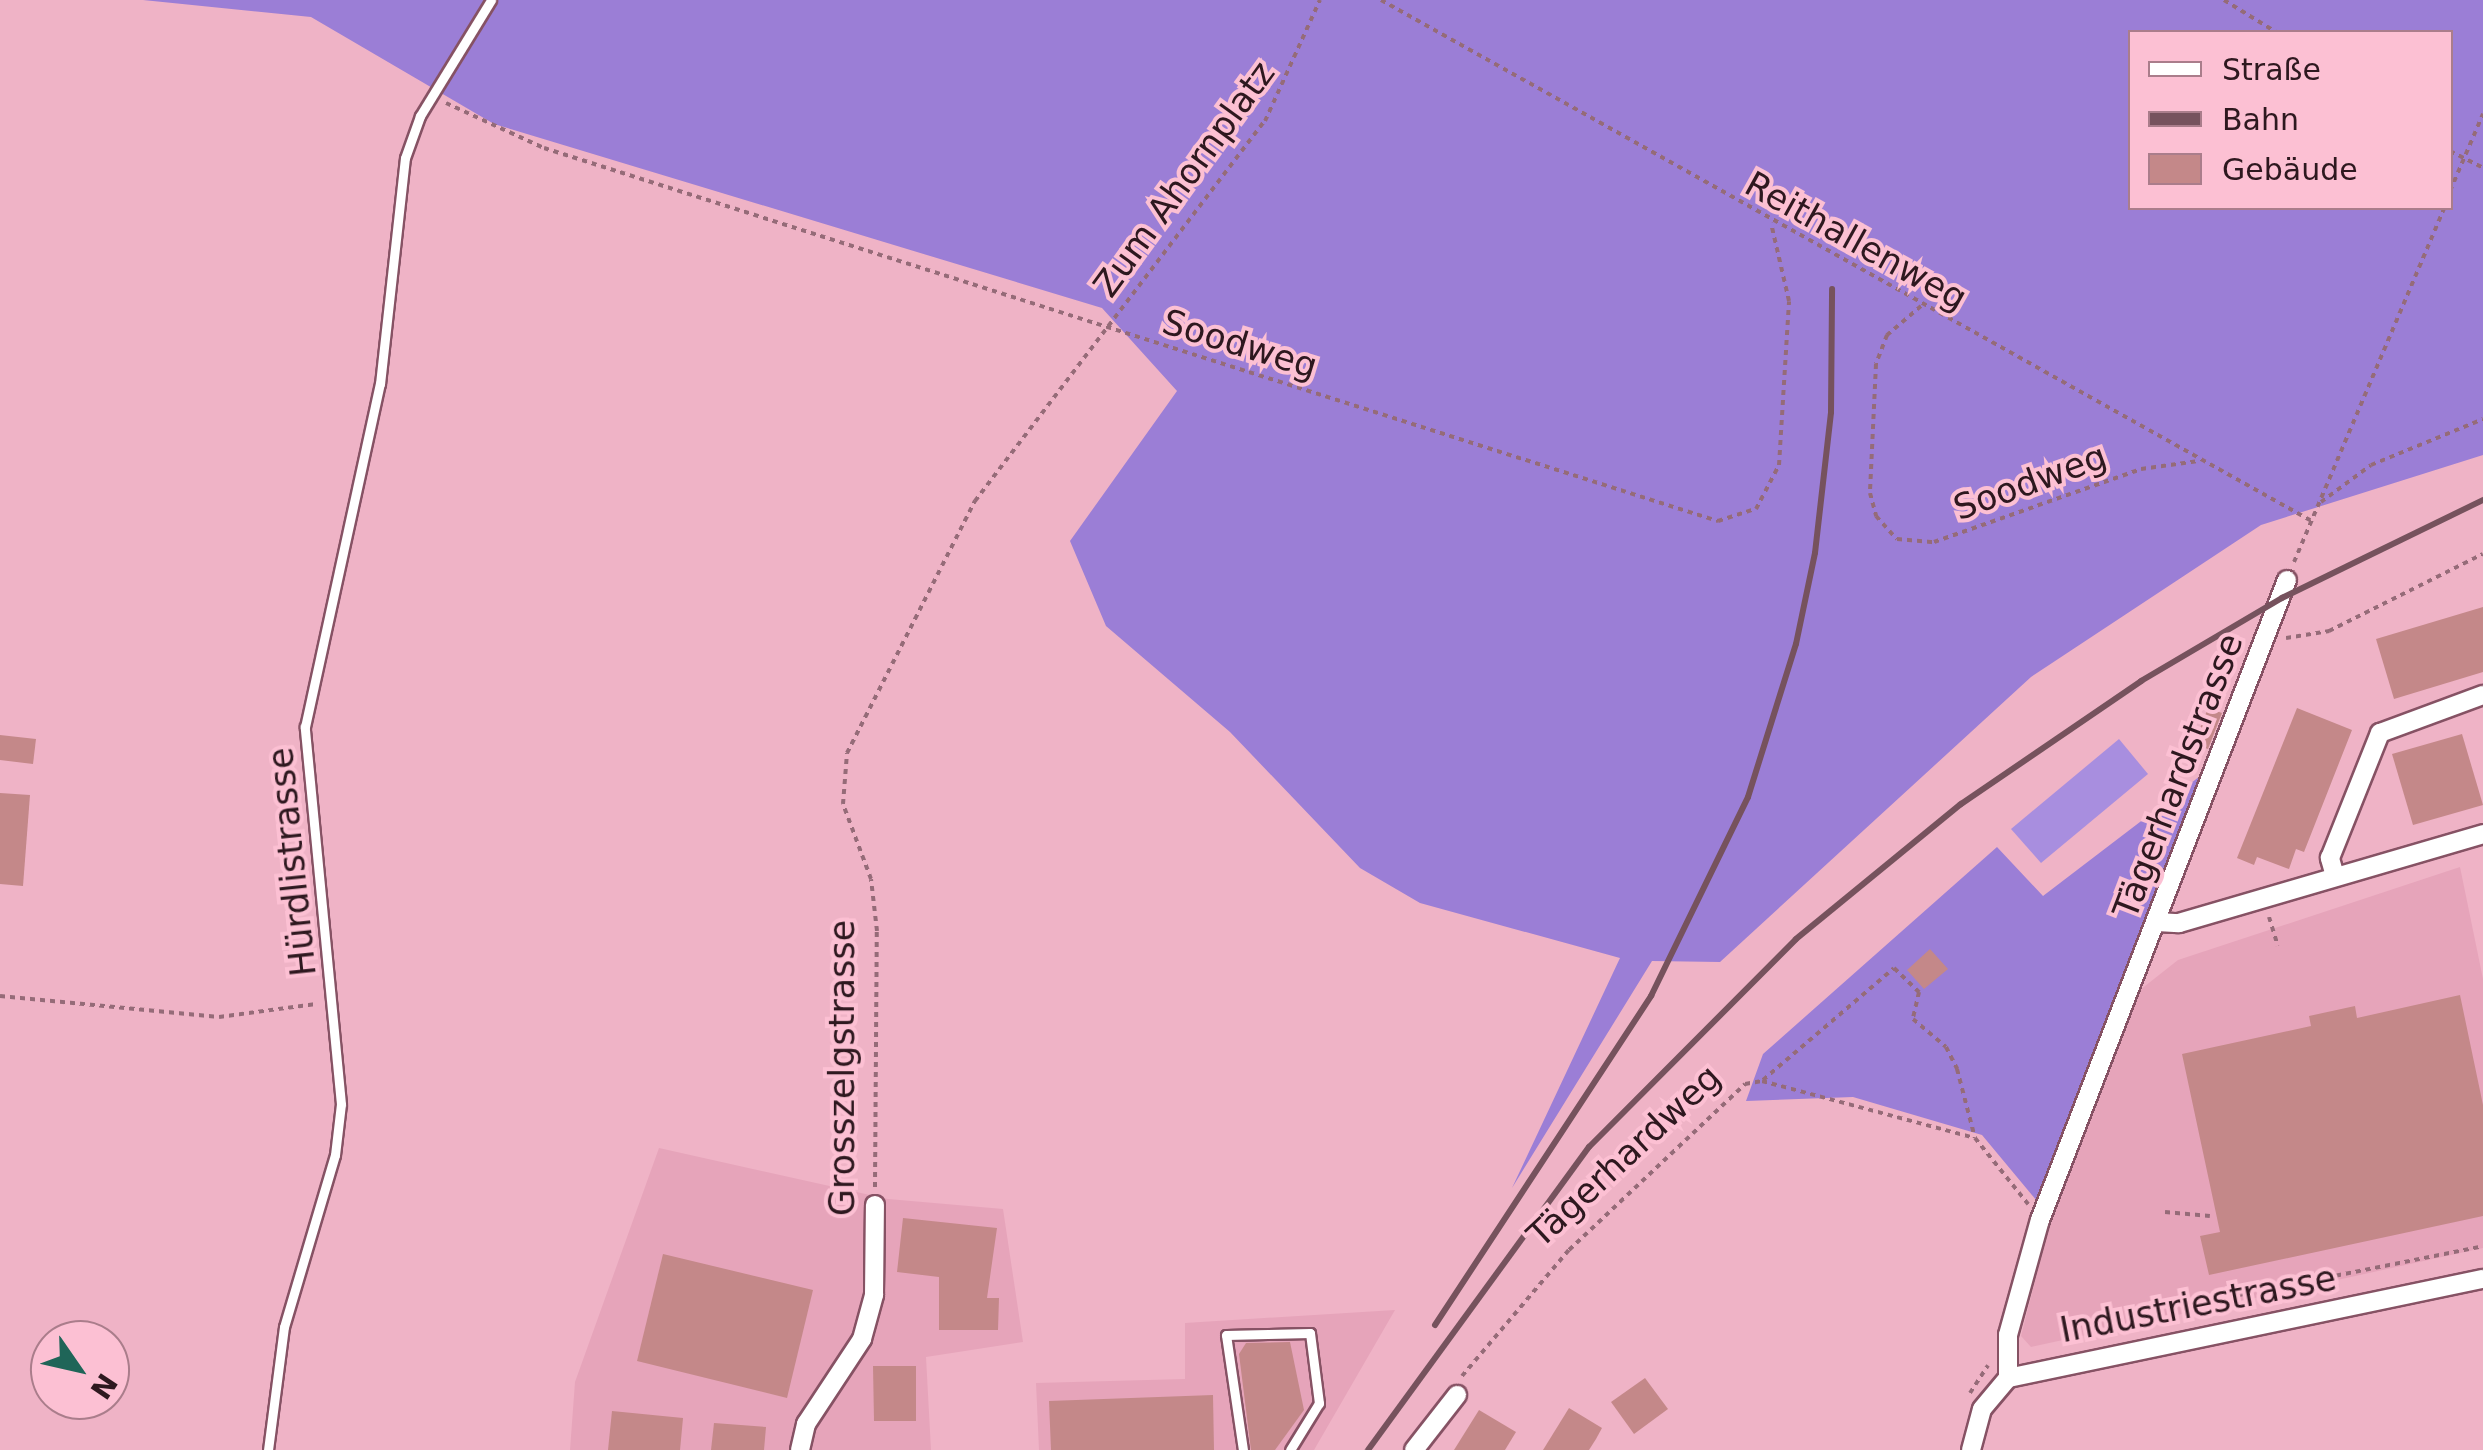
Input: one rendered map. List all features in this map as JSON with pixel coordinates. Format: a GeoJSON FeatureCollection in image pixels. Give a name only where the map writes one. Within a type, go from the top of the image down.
{"type":"FeatureCollection","features":[{"type":"Feature","properties":{"kind":"street","name":"Tägerhardstrasse"},"geometry":{"type":"LineString","coordinates":[[2008,1378],[2008,1335],[2040,1220],[2288,580]]}},
{"type":"Feature","properties":{"kind":"street"},"geometry":{"type":"LineString","coordinates":[[2335,876],[2330,858],[2380,733],[2483,694]]}},
{"type":"Feature","properties":{"kind":"street"},"geometry":{"type":"LineString","coordinates":[[2157,922],[2264,898],[2483,834]]}},
{"type":"Feature","properties":{"kind":"street","name":"Grosszelgstrasse"},"geometry":{"type":"LineString","coordinates":[[800,1450],[806,1424],[862,1338],[874,1295],[875,1205]]}},
{"type":"Feature","properties":{"kind":"street","name":"Industriestrasse"},"geometry":{"type":"LineString","coordinates":[[2008,1378],[2483,1279]]}},
{"type":"Feature","properties":{"kind":"street"},"geometry":{"type":"LineString","coordinates":[[1971,1450],[1982,1409],[2008,1378]]}},
{"type":"Feature","properties":{"kind":"street"},"geometry":{"type":"LineString","coordinates":[[1414,1450],[1457,1395]]}},
{"type":"Feature","properties":{"kind":"lane","name":"Hürdlistrasse"},"geometry":{"type":"LineString","coordinates":[[268,1450],[284,1327],[340,1125],[335,1002],[306,798],[305,727],[376,403],[406,158],[434,94],[491,0]]}},
{"type":"Feature","properties":{"kind":"lane"},"geometry":{"type":"LineString","coordinates":[[1242,1450],[1226,1335],[1310,1333],[1319,1403],[1290,1450]]}},
{"type":"Feature","properties":{"kind":"path","name":"Zum Ahornplatz"},"geometry":{"type":"LineString","coordinates":[[1106,329],[1265,120],[1320,0]]}},
{"type":"Feature","properties":{"kind":"path","name":"Reithallenweg"},"geometry":{"type":"LineString","coordinates":[[1381,0],[1920,306],[2310,520]]}},
{"type":"Feature","properties":{"kind":"path"},"geometry":{"type":"LineString","coordinates":[[2224,0],[2273,30]]}},
{"type":"Feature","properties":{"kind":"path","name":"Soodweg"},"geometry":{"type":"LineString","coordinates":[[434,94],[474,121],[544,148],[1684,513],[1736,520],[1766,498],[1779,465],[1789,302],[1771,222]]}},
{"type":"Feature","properties":{"kind":"path"},"geometry":{"type":"LineString","coordinates":[[2453,183],[2483,114]]}},
{"type":"Feature","properties":{"kind":"path"},"geometry":{"type":"LineString","coordinates":[[2453,154],[2483,168]]}},
{"type":"Feature","properties":{"kind":"path"},"geometry":{"type":"LineString","coordinates":[[2288,580],[2443,210]]}},
{"type":"Feature","properties":{"kind":"path","name":"Soodweg"},"geometry":{"type":"LineString","coordinates":[[1920,306],[1887,335],[1876,364],[1870,493],[1876,516],[1897,539],[1934,542],[2141,469],[2200,460]]}},
{"type":"Feature","properties":{"kind":"path","name":"Grosszelgstrasse"},"geometry":{"type":"LineString","coordinates":[[875,1205],[878,931],[871,879],[843,804],[847,753],[975,501],[1106,329]]}},
{"type":"Feature","properties":{"kind":"path"},"geometry":{"type":"LineString","coordinates":[[2317,505],[2371,465],[2483,419]]}},
{"type":"Feature","properties":{"kind":"path"},"geometry":{"type":"LineString","coordinates":[[2266,637],[2329,631],[2483,554]]}},
{"type":"Feature","properties":{"kind":"path"},"geometry":{"type":"LineString","coordinates":[[2264,898],[2278,946]]}},
{"type":"Feature","properties":{"kind":"path"},"geometry":{"type":"LineString","coordinates":[[1762,1081],[1880,975],[1894,968],[1919,992],[1912,1007],[1913,1019],[1946,1048],[1957,1068],[1975,1138],[2040,1220]]}},
{"type":"Feature","properties":{"kind":"path"},"geometry":{"type":"LineString","coordinates":[[0,996],[219,1018],[335,1002]]}},
{"type":"Feature","properties":{"kind":"path","name":"Tägerhardweg"},"geometry":{"type":"LineString","coordinates":[[1457,1395],[1473,1356],[1569,1250],[1746,1084],[1762,1081],[1975,1138]]}},
{"type":"Feature","properties":{"kind":"path"},"geometry":{"type":"LineString","coordinates":[[2165,1212],[2210,1216]]}},
{"type":"Feature","properties":{"kind":"path"},"geometry":{"type":"LineString","coordinates":[[2189,1305],[2483,1246]]}},
{"type":"Feature","properties":{"kind":"shaded area"},"geometry":{"type":"Polygon","coordinates":[[[143,0],[2483,0],[2483,455],[2261,525],[2031,677],[1720,962],[1652,961],[1512,1188],[1620,958],[1420,903],[1360,868],[1230,732],[1106,626],[1070,541],[1177,391],[1102,308],[494,124],[311,17],[143,0]]]}},
{"type":"Feature","properties":{"kind":"shaded area"},"geometry":{"type":"Polygon","coordinates":[[[2119,739],[2148,774],[2041,863],[2011,829],[2119,739]]]}},
{"type":"Feature","properties":{"kind":"shaded area"},"geometry":{"type":"Polygon","coordinates":[[[2212,767],[2037,1201],[1982,1135],[1853,1097],[1746,1101],[1763,1054],[1997,847],[2043,896],[2212,767]]]}},
{"type":"Feature","properties":{"kind":"shaded area"},"geometry":{"type":"Polygon","coordinates":[[[2460,867],[2483,979],[2483,1248],[2031,1347],[2021,1336],[2053,1211],[2140,990],[2178,960],[2460,867]]]}},
{"type":"Feature","properties":{"kind":"shaded area"},"geometry":{"type":"Polygon","coordinates":[[[659,1148],[888,1199],[1003,1209],[1023,1342],[926,1357],[931,1450],[570,1450],[575,1382],[659,1148]]]}},
{"type":"Feature","properties":{"kind":"shaded area"},"geometry":{"type":"Polygon","coordinates":[[[1395,1310],[1314,1450],[1039,1450],[1036,1383],[1185,1379],[1185,1323],[1395,1310]]]}},
{"type":"Feature","properties":{"kind":"building"},"geometry":{"type":"Polygon","coordinates":[[[2483,607],[2483,672],[2394,699],[2376,639],[2483,607]]]}},
{"type":"Feature","properties":{"kind":"building"},"geometry":{"type":"Polygon","coordinates":[[[2208,708],[2222,713],[2208,749],[2194,744],[2208,708]]]}},
{"type":"Feature","properties":{"kind":"building"},"geometry":{"type":"Polygon","coordinates":[[[2297,708],[2352,730],[2304,852],[2296,849],[2289,869],[2257,857],[2254,865],[2237,858],[2297,708]]]}},
{"type":"Feature","properties":{"kind":"building"},"geometry":{"type":"Polygon","coordinates":[[[2462,734],[2483,805],[2413,825],[2392,754],[2462,734]]]}},
{"type":"Feature","properties":{"kind":"building"},"geometry":{"type":"Polygon","coordinates":[[[0,735],[36,739],[33,764],[0,760],[0,735]]]}},
{"type":"Feature","properties":{"kind":"building"},"geometry":{"type":"Polygon","coordinates":[[[0,793],[30,795],[23,886],[0,884],[0,793]]]}},
{"type":"Feature","properties":{"kind":"building"},"geometry":{"type":"Polygon","coordinates":[[[1930,949],[1948,969],[1924,989],[1907,970],[1930,949]]]}},
{"type":"Feature","properties":{"kind":"building"},"geometry":{"type":"Polygon","coordinates":[[[2460,995],[2483,1105],[2483,1216],[2209,1275],[2200,1236],[2220,1232],[2182,1054],[2311,1026],[2309,1016],[2355,1006],[2357,1018],[2460,995]]]}},
{"type":"Feature","properties":{"kind":"building"},"geometry":{"type":"Polygon","coordinates":[[[903,1218],[997,1228],[987,1298],[999,1298],[998,1330],[939,1330],[939,1277],[897,1272],[903,1218]]]}},
{"type":"Feature","properties":{"kind":"building"},"geometry":{"type":"Polygon","coordinates":[[[663,1254],[813,1290],[787,1398],[637,1361],[663,1254]]]}},
{"type":"Feature","properties":{"kind":"building"},"geometry":{"type":"Polygon","coordinates":[[[1290,1342],[1304,1410],[1275,1450],[1251,1450],[1239,1354],[1246,1343],[1290,1342]]]}},
{"type":"Feature","properties":{"kind":"building"},"geometry":{"type":"Polygon","coordinates":[[[873,1366],[916,1366],[916,1421],[874,1421],[873,1366]]]}},
{"type":"Feature","properties":{"kind":"building"},"geometry":{"type":"Polygon","coordinates":[[[1645,1378],[1668,1409],[1634,1434],[1611,1402],[1645,1378]]]}},
{"type":"Feature","properties":{"kind":"building"},"geometry":{"type":"Polygon","coordinates":[[[1213,1395],[1214,1450],[1051,1450],[1049,1401],[1213,1395]]]}},
{"type":"Feature","properties":{"kind":"building"},"geometry":{"type":"Polygon","coordinates":[[[1569,1408],[1602,1428],[1596,1439],[1589,1450],[1543,1450],[1569,1408]]]}},
{"type":"Feature","properties":{"kind":"building"},"geometry":{"type":"Polygon","coordinates":[[[1479,1410],[1516,1432],[1505,1450],[1454,1450],[1479,1410]]]}},
{"type":"Feature","properties":{"kind":"building"},"geometry":{"type":"Polygon","coordinates":[[[612,1411],[683,1418],[680,1450],[608,1450],[612,1411]]]}},
{"type":"Feature","properties":{"kind":"building"},"geometry":{"type":"Polygon","coordinates":[[[714,1423],[766,1427],[764,1450],[711,1450],[714,1423]]]}},
{"type":"Feature","properties":{"kind":"railway"},"geometry":{"type":"LineString","coordinates":[[1435,1325],[1651,996],[1748,797],[1796,644],[1815,553],[1831,412],[1832,289]]}},
{"type":"Feature","properties":{"kind":"railway"},"geometry":{"type":"LineString","coordinates":[[1368,1450],[1589,1147],[1796,939],[1961,804],[2141,681],[2282,598],[2483,500]]}}]}
